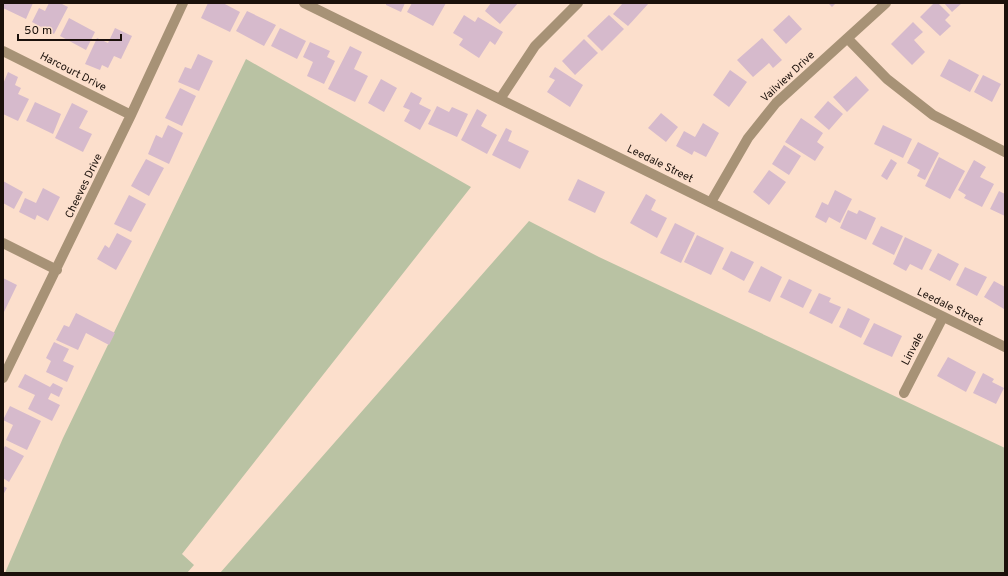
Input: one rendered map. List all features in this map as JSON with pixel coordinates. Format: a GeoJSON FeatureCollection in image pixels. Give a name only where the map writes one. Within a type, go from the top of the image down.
{"type":"FeatureCollection","features":[{"type":"Feature","properties":{"kind":"street","name":"Cheeves Drive"},"geometry":{"type":"LineString","coordinates":[[3,378],[57,270],[183,3]]}},
{"type":"Feature","properties":{"kind":"street","name":"Leedale Street"},"geometry":{"type":"LineString","coordinates":[[304,3],[1005,347]]}},
{"type":"Feature","properties":{"kind":"street"},"geometry":{"type":"LineString","coordinates":[[500,99],[535,46],[578,3]]}},
{"type":"Feature","properties":{"kind":"street","name":"Vailview Drive"},"geometry":{"type":"LineString","coordinates":[[711,202],[748,138],[776,103],[886,3]]}},
{"type":"Feature","properties":{"kind":"street"},"geometry":{"type":"LineString","coordinates":[[848,39],[887,79],[934,115],[1005,152]]}},
{"type":"Feature","properties":{"kind":"street","name":"Harcourt Drive"},"geometry":{"type":"LineString","coordinates":[[3,51],[131,115]]}},
{"type":"Feature","properties":{"kind":"street"},"geometry":{"type":"LineString","coordinates":[[3,243],[57,270]]}},
{"type":"Feature","properties":{"kind":"street","name":"Linvale"},"geometry":{"type":"LineString","coordinates":[[904,393],[943,317]]}},
{"type":"Feature","properties":{"kind":"green space"},"geometry":{"type":"Polygon","coordinates":[[[246,59],[471,187],[182,554],[194,565],[187,573],[5,573],[63,438],[246,59]]]}},
{"type":"Feature","properties":{"kind":"green space"},"geometry":{"type":"Polygon","coordinates":[[[529,221],[599,257],[1005,448],[1005,573],[220,573],[529,221]]]}},
{"type":"Feature","properties":{"kind":"building"},"geometry":{"type":"Polygon","coordinates":[[[3,3],[33,3],[26,19],[3,8],[3,3]]]}},
{"type":"Feature","properties":{"kind":"building"},"geometry":{"type":"Polygon","coordinates":[[[49,3],[60,3],[68,7],[54,34],[32,22],[39,8],[45,11],[49,3]]]}},
{"type":"Feature","properties":{"kind":"building"},"geometry":{"type":"Polygon","coordinates":[[[208,3],[223,3],[240,12],[230,32],[201,18],[208,3]]]}},
{"type":"Feature","properties":{"kind":"building"},"geometry":{"type":"Polygon","coordinates":[[[386,3],[405,3],[401,12],[386,5],[386,3]]]}},
{"type":"Feature","properties":{"kind":"building"},"geometry":{"type":"Polygon","coordinates":[[[412,3],[446,3],[433,26],[407,12],[412,3]]]}},
{"type":"Feature","properties":{"kind":"building"},"geometry":{"type":"Polygon","coordinates":[[[491,3],[518,3],[500,24],[485,11],[491,3]]]}},
{"type":"Feature","properties":{"kind":"building"},"geometry":{"type":"Polygon","coordinates":[[[623,3],[649,3],[628,26],[613,14],[623,3]]]}},
{"type":"Feature","properties":{"kind":"building"},"geometry":{"type":"Polygon","coordinates":[[[828,3],[836,3],[832,7],[828,3]]]}},
{"type":"Feature","properties":{"kind":"building"},"geometry":{"type":"Polygon","coordinates":[[[934,3],[938,3],[950,15],[945,20],[951,26],[940,36],[920,17],[934,3]]]}},
{"type":"Feature","properties":{"kind":"building"},"geometry":{"type":"Polygon","coordinates":[[[944,3],[962,3],[952,12],[944,3]]]}},
{"type":"Feature","properties":{"kind":"building"},"geometry":{"type":"Polygon","coordinates":[[[247,11],[276,25],[264,46],[236,31],[247,11]]]}},
{"type":"Feature","properties":{"kind":"building"},"geometry":{"type":"Polygon","coordinates":[[[464,15],[475,22],[478,17],[503,32],[495,45],[490,41],[479,58],[459,45],[463,39],[453,33],[464,15]]]}},
{"type":"Feature","properties":{"kind":"building"},"geometry":{"type":"Polygon","coordinates":[[[609,15],[624,29],[602,51],[587,36],[609,15]]]}},
{"type":"Feature","properties":{"kind":"building"},"geometry":{"type":"Polygon","coordinates":[[[789,15],[802,29],[786,44],[773,30],[789,15]]]}},
{"type":"Feature","properties":{"kind":"building"},"geometry":{"type":"Polygon","coordinates":[[[69,18],[95,32],[86,50],[60,36],[69,18]]]}},
{"type":"Feature","properties":{"kind":"building"},"geometry":{"type":"Polygon","coordinates":[[[913,22],[923,32],[914,40],[925,52],[912,65],[891,44],[913,22]]]}},
{"type":"Feature","properties":{"kind":"building"},"geometry":{"type":"Polygon","coordinates":[[[115,28],[132,36],[121,59],[114,56],[108,68],[102,65],[100,70],[85,64],[97,38],[108,43],[115,28]]]}},
{"type":"Feature","properties":{"kind":"building"},"geometry":{"type":"Polygon","coordinates":[[[280,28],[306,41],[297,59],[271,46],[280,28]]]}},
{"type":"Feature","properties":{"kind":"building"},"geometry":{"type":"Polygon","coordinates":[[[762,38],[782,60],[773,68],[769,63],[753,77],[737,60],[762,38]]]}},
{"type":"Feature","properties":{"kind":"building"},"geometry":{"type":"Polygon","coordinates":[[[584,39],[598,53],[575,75],[562,61],[584,39]]]}},
{"type":"Feature","properties":{"kind":"building"},"geometry":{"type":"Polygon","coordinates":[[[310,42],[330,51],[327,57],[335,61],[324,84],[307,76],[313,62],[303,57],[310,42]]]}},
{"type":"Feature","properties":{"kind":"building"},"geometry":{"type":"Polygon","coordinates":[[[350,46],[362,52],[354,69],[368,76],[355,102],[328,89],[350,46]]]}},
{"type":"Feature","properties":{"kind":"building"},"geometry":{"type":"Polygon","coordinates":[[[198,54],[213,61],[199,91],[178,82],[185,67],[191,69],[198,54]]]}},
{"type":"Feature","properties":{"kind":"building"},"geometry":{"type":"Polygon","coordinates":[[[949,59],[979,75],[970,92],[940,76],[949,59]]]}},
{"type":"Feature","properties":{"kind":"building"},"geometry":{"type":"Polygon","coordinates":[[[555,67],[583,85],[570,107],[547,92],[555,80],[549,77],[555,67]]]}},
{"type":"Feature","properties":{"kind":"building"},"geometry":{"type":"Polygon","coordinates":[[[730,70],[747,82],[729,107],[713,95],[730,70]]]}},
{"type":"Feature","properties":{"kind":"building"},"geometry":{"type":"Polygon","coordinates":[[[8,72],[18,77],[15,85],[21,88],[18,94],[29,99],[18,121],[3,114],[3,84],[8,72]]]}},
{"type":"Feature","properties":{"kind":"building"},"geometry":{"type":"Polygon","coordinates":[[[983,75],[1001,84],[992,102],[974,92],[983,75]]]}},
{"type":"Feature","properties":{"kind":"building"},"geometry":{"type":"Polygon","coordinates":[[[856,76],[869,90],[847,112],[833,97],[856,76]]]}},
{"type":"Feature","properties":{"kind":"building"},"geometry":{"type":"Polygon","coordinates":[[[381,79],[397,88],[384,112],[368,103],[381,79]]]}},
{"type":"Feature","properties":{"kind":"building"},"geometry":{"type":"Polygon","coordinates":[[[180,88],[196,96],[182,126],[165,118],[180,88]]]}},
{"type":"Feature","properties":{"kind":"building"},"geometry":{"type":"Polygon","coordinates":[[[411,92],[422,98],[419,104],[431,110],[420,130],[404,121],[410,110],[403,107],[411,92]]]}},
{"type":"Feature","properties":{"kind":"building"},"geometry":{"type":"Polygon","coordinates":[[[828,101],[843,114],[829,130],[814,117],[828,101]]]}},
{"type":"Feature","properties":{"kind":"building"},"geometry":{"type":"Polygon","coordinates":[[[35,102],[61,114],[53,134],[26,121],[35,102]]]}},
{"type":"Feature","properties":{"kind":"building"},"geometry":{"type":"Polygon","coordinates":[[[72,103],[88,111],[79,128],[92,134],[83,152],[55,138],[72,103]]]}},
{"type":"Feature","properties":{"kind":"building"},"geometry":{"type":"Polygon","coordinates":[[[437,106],[449,112],[452,107],[468,114],[457,137],[428,124],[437,106]]]}},
{"type":"Feature","properties":{"kind":"building"},"geometry":{"type":"Polygon","coordinates":[[[477,109],[487,115],[481,126],[497,135],[487,154],[461,140],[477,109]]]}},
{"type":"Feature","properties":{"kind":"building"},"geometry":{"type":"Polygon","coordinates":[[[661,113],[678,127],[666,142],[648,128],[661,113]]]}},
{"type":"Feature","properties":{"kind":"building"},"geometry":{"type":"Polygon","coordinates":[[[801,118],[823,133],[817,142],[824,147],[815,161],[785,142],[801,118]]]}},
{"type":"Feature","properties":{"kind":"building"},"geometry":{"type":"Polygon","coordinates":[[[703,123],[719,133],[706,157],[694,151],[692,155],[676,146],[684,131],[695,137],[703,123]]]}},
{"type":"Feature","properties":{"kind":"building"},"geometry":{"type":"Polygon","coordinates":[[[168,125],[183,133],[169,164],[148,154],[156,135],[162,138],[168,125]]]}},
{"type":"Feature","properties":{"kind":"building"},"geometry":{"type":"Polygon","coordinates":[[[883,125],[912,139],[903,158],[874,144],[883,125]]]}},
{"type":"Feature","properties":{"kind":"building"},"geometry":{"type":"Polygon","coordinates":[[[506,128],[512,131],[508,141],[529,151],[520,169],[492,155],[506,128]]]}},
{"type":"Feature","properties":{"kind":"building"},"geometry":{"type":"Polygon","coordinates":[[[918,142],[939,153],[925,180],[917,176],[920,170],[907,163],[918,142]]]}},
{"type":"Feature","properties":{"kind":"building"},"geometry":{"type":"Polygon","coordinates":[[[784,145],[801,156],[789,175],[772,164],[784,145]]]}},
{"type":"Feature","properties":{"kind":"building"},"geometry":{"type":"Polygon","coordinates":[[[939,157],[965,171],[950,199],[925,186],[939,157]]]}},
{"type":"Feature","properties":{"kind":"building"},"geometry":{"type":"Polygon","coordinates":[[[146,159],[164,168],[149,196],[131,186],[146,159]]]}},
{"type":"Feature","properties":{"kind":"building"},"geometry":{"type":"Polygon","coordinates":[[[891,159],[897,163],[887,180],[881,176],[891,159]]]}},
{"type":"Feature","properties":{"kind":"building"},"geometry":{"type":"Polygon","coordinates":[[[974,160],[986,167],[980,177],[994,184],[982,207],[964,198],[966,195],[958,190],[974,160]]]}},
{"type":"Feature","properties":{"kind":"building"},"geometry":{"type":"Polygon","coordinates":[[[769,170],[786,182],[769,205],[753,192],[769,170]]]}},
{"type":"Feature","properties":{"kind":"building"},"geometry":{"type":"Polygon","coordinates":[[[578,179],[605,192],[595,213],[568,200],[578,179]]]}},
{"type":"Feature","properties":{"kind":"building"},"geometry":{"type":"Polygon","coordinates":[[[3,181],[23,192],[14,209],[3,203],[3,181]]]}},
{"type":"Feature","properties":{"kind":"building"},"geometry":{"type":"Polygon","coordinates":[[[43,188],[60,197],[48,221],[37,215],[35,220],[19,212],[25,198],[36,203],[43,188]]]}},
{"type":"Feature","properties":{"kind":"building"},"geometry":{"type":"Polygon","coordinates":[[[835,190],[852,199],[840,223],[829,217],[826,223],[815,217],[822,202],[828,205],[835,190]]]}},
{"type":"Feature","properties":{"kind":"building"},"geometry":{"type":"Polygon","coordinates":[[[999,191],[1005,194],[1005,216],[990,209],[999,191]]]}},
{"type":"Feature","properties":{"kind":"building"},"geometry":{"type":"Polygon","coordinates":[[[646,194],[656,200],[651,210],[667,218],[657,238],[630,223],[646,194]]]}},
{"type":"Feature","properties":{"kind":"building"},"geometry":{"type":"Polygon","coordinates":[[[129,195],[146,204],[131,232],[114,224],[129,195]]]}},
{"type":"Feature","properties":{"kind":"building"},"geometry":{"type":"Polygon","coordinates":[[[848,210],[857,214],[859,210],[876,218],[866,240],[840,228],[848,210]]]}},
{"type":"Feature","properties":{"kind":"building"},"geometry":{"type":"Polygon","coordinates":[[[675,223],[695,233],[681,263],[660,253],[675,223]]]}},
{"type":"Feature","properties":{"kind":"building"},"geometry":{"type":"Polygon","coordinates":[[[881,226],[903,236],[894,255],[872,244],[881,226]]]}},
{"type":"Feature","properties":{"kind":"building"},"geometry":{"type":"Polygon","coordinates":[[[117,233],[132,241],[116,270],[97,259],[105,245],[109,248],[117,233]]]}},
{"type":"Feature","properties":{"kind":"building"},"geometry":{"type":"Polygon","coordinates":[[[697,235],[724,248],[711,275],[684,262],[697,235]]]}},
{"type":"Feature","properties":{"kind":"building"},"geometry":{"type":"Polygon","coordinates":[[[905,237],[932,250],[922,270],[910,264],[906,271],[893,264],[905,237]]]}},
{"type":"Feature","properties":{"kind":"building"},"geometry":{"type":"Polygon","coordinates":[[[731,251],[754,262],[744,281],[722,269],[731,251]]]}},
{"type":"Feature","properties":{"kind":"building"},"geometry":{"type":"Polygon","coordinates":[[[938,253],[959,264],[950,281],[929,270],[938,253]]]}},
{"type":"Feature","properties":{"kind":"building"},"geometry":{"type":"Polygon","coordinates":[[[761,266],[782,277],[770,302],[748,292],[761,266]]]}},
{"type":"Feature","properties":{"kind":"building"},"geometry":{"type":"Polygon","coordinates":[[[965,267],[987,277],[977,296],[956,285],[965,267]]]}},
{"type":"Feature","properties":{"kind":"building"},"geometry":{"type":"Polygon","coordinates":[[[3,278],[17,285],[3,314],[3,278]]]}},
{"type":"Feature","properties":{"kind":"building"},"geometry":{"type":"Polygon","coordinates":[[[789,279],[812,290],[803,308],[780,297],[789,279]]]}},
{"type":"Feature","properties":{"kind":"building"},"geometry":{"type":"Polygon","coordinates":[[[994,281],[1005,287],[1004,309],[984,297],[994,281]]]}},
{"type":"Feature","properties":{"kind":"building"},"geometry":{"type":"Polygon","coordinates":[[[819,293],[831,298],[829,302],[841,307],[832,324],[809,313],[819,293]]]}},
{"type":"Feature","properties":{"kind":"building"},"geometry":{"type":"Polygon","coordinates":[[[848,308],[870,319],[861,338],[839,327],[848,308]]]}},
{"type":"Feature","properties":{"kind":"building"},"geometry":{"type":"Polygon","coordinates":[[[76,313],[115,333],[109,345],[86,333],[78,350],[56,340],[64,325],[69,327],[76,313]]]}},
{"type":"Feature","properties":{"kind":"building"},"geometry":{"type":"Polygon","coordinates":[[[874,323],[902,336],[892,357],[863,344],[874,323]]]}},
{"type":"Feature","properties":{"kind":"building"},"geometry":{"type":"Polygon","coordinates":[[[54,342],[69,349],[63,361],[74,366],[67,382],[46,372],[51,361],[46,358],[54,342]]]}},
{"type":"Feature","properties":{"kind":"building"},"geometry":{"type":"Polygon","coordinates":[[[948,357],[976,372],[966,392],[937,376],[948,357]]]}},
{"type":"Feature","properties":{"kind":"building"},"geometry":{"type":"Polygon","coordinates":[[[983,373],[994,379],[992,382],[1004,388],[996,404],[973,393],[983,373]]]}},
{"type":"Feature","properties":{"kind":"building"},"geometry":{"type":"Polygon","coordinates":[[[25,374],[50,387],[53,383],[63,388],[59,397],[51,393],[48,399],[60,405],[52,421],[28,409],[35,395],[18,387],[25,374]]]}},
{"type":"Feature","properties":{"kind":"building"},"geometry":{"type":"Polygon","coordinates":[[[10,406],[41,421],[27,450],[6,440],[13,425],[3,420],[10,406]]]}},
{"type":"Feature","properties":{"kind":"building"},"geometry":{"type":"Polygon","coordinates":[[[5,446],[24,456],[9,482],[3,478],[3,450],[5,446]]]}},
{"type":"Feature","properties":{"kind":"building"},"geometry":{"type":"Polygon","coordinates":[[[3,486],[7,488],[3,495],[3,486]]]}}]}
